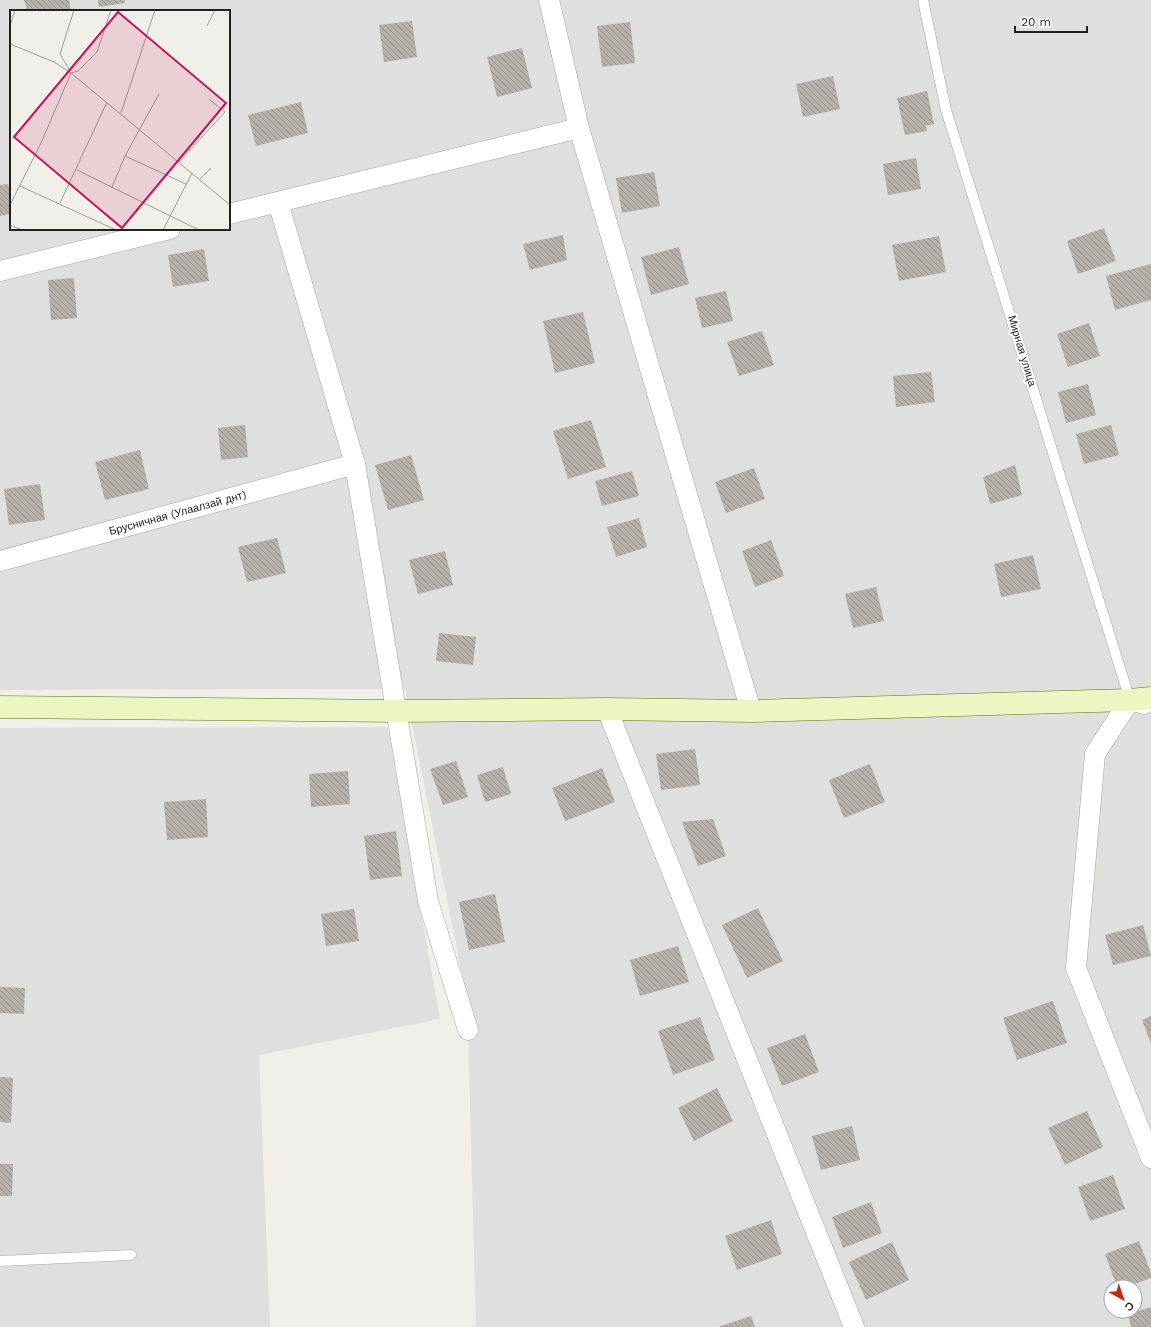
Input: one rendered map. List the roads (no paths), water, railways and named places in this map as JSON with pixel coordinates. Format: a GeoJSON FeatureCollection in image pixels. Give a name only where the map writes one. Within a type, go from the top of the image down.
{"type":"FeatureCollection","features":[{"type":"Feature","properties":{"kind":"street"},"geometry":{"type":"LineString","coordinates":[[549,0],[579,128],[751,711]]}},
{"type":"Feature","properties":{"kind":"street"},"geometry":{"type":"LineString","coordinates":[[230,214],[579,128]]}},
{"type":"Feature","properties":{"kind":"street"},"geometry":{"type":"LineString","coordinates":[[278,202],[355,464],[428,901],[468,1030]]}},
{"type":"Feature","properties":{"kind":"street"},"geometry":{"type":"LineString","coordinates":[[0,271],[166,230]]}},
{"type":"Feature","properties":{"kind":"street","name":"Брусничная (Улаалзай днт)"},"geometry":{"type":"LineString","coordinates":[[0,561],[355,464]]}},
{"type":"Feature","properties":{"kind":"street"},"geometry":{"type":"LineString","coordinates":[[1141,699],[1095,754],[1076,968],[1151,1158]]}},
{"type":"Feature","properties":{"kind":"street"},"geometry":{"type":"LineString","coordinates":[[0,707],[397,711],[607,709],[751,711],[1141,699],[1151,706]]}},
{"type":"Feature","properties":{"kind":"street"},"geometry":{"type":"LineString","coordinates":[[607,709],[854,1327]]}},
{"type":"Feature","properties":{"kind":"lane","name":"Мирная улица"},"geometry":{"type":"LineString","coordinates":[[923,0],[946,110],[1141,699]]}},
{"type":"Feature","properties":{"kind":"lane"},"geometry":{"type":"LineString","coordinates":[[0,1261],[130,1255]]}}]}
